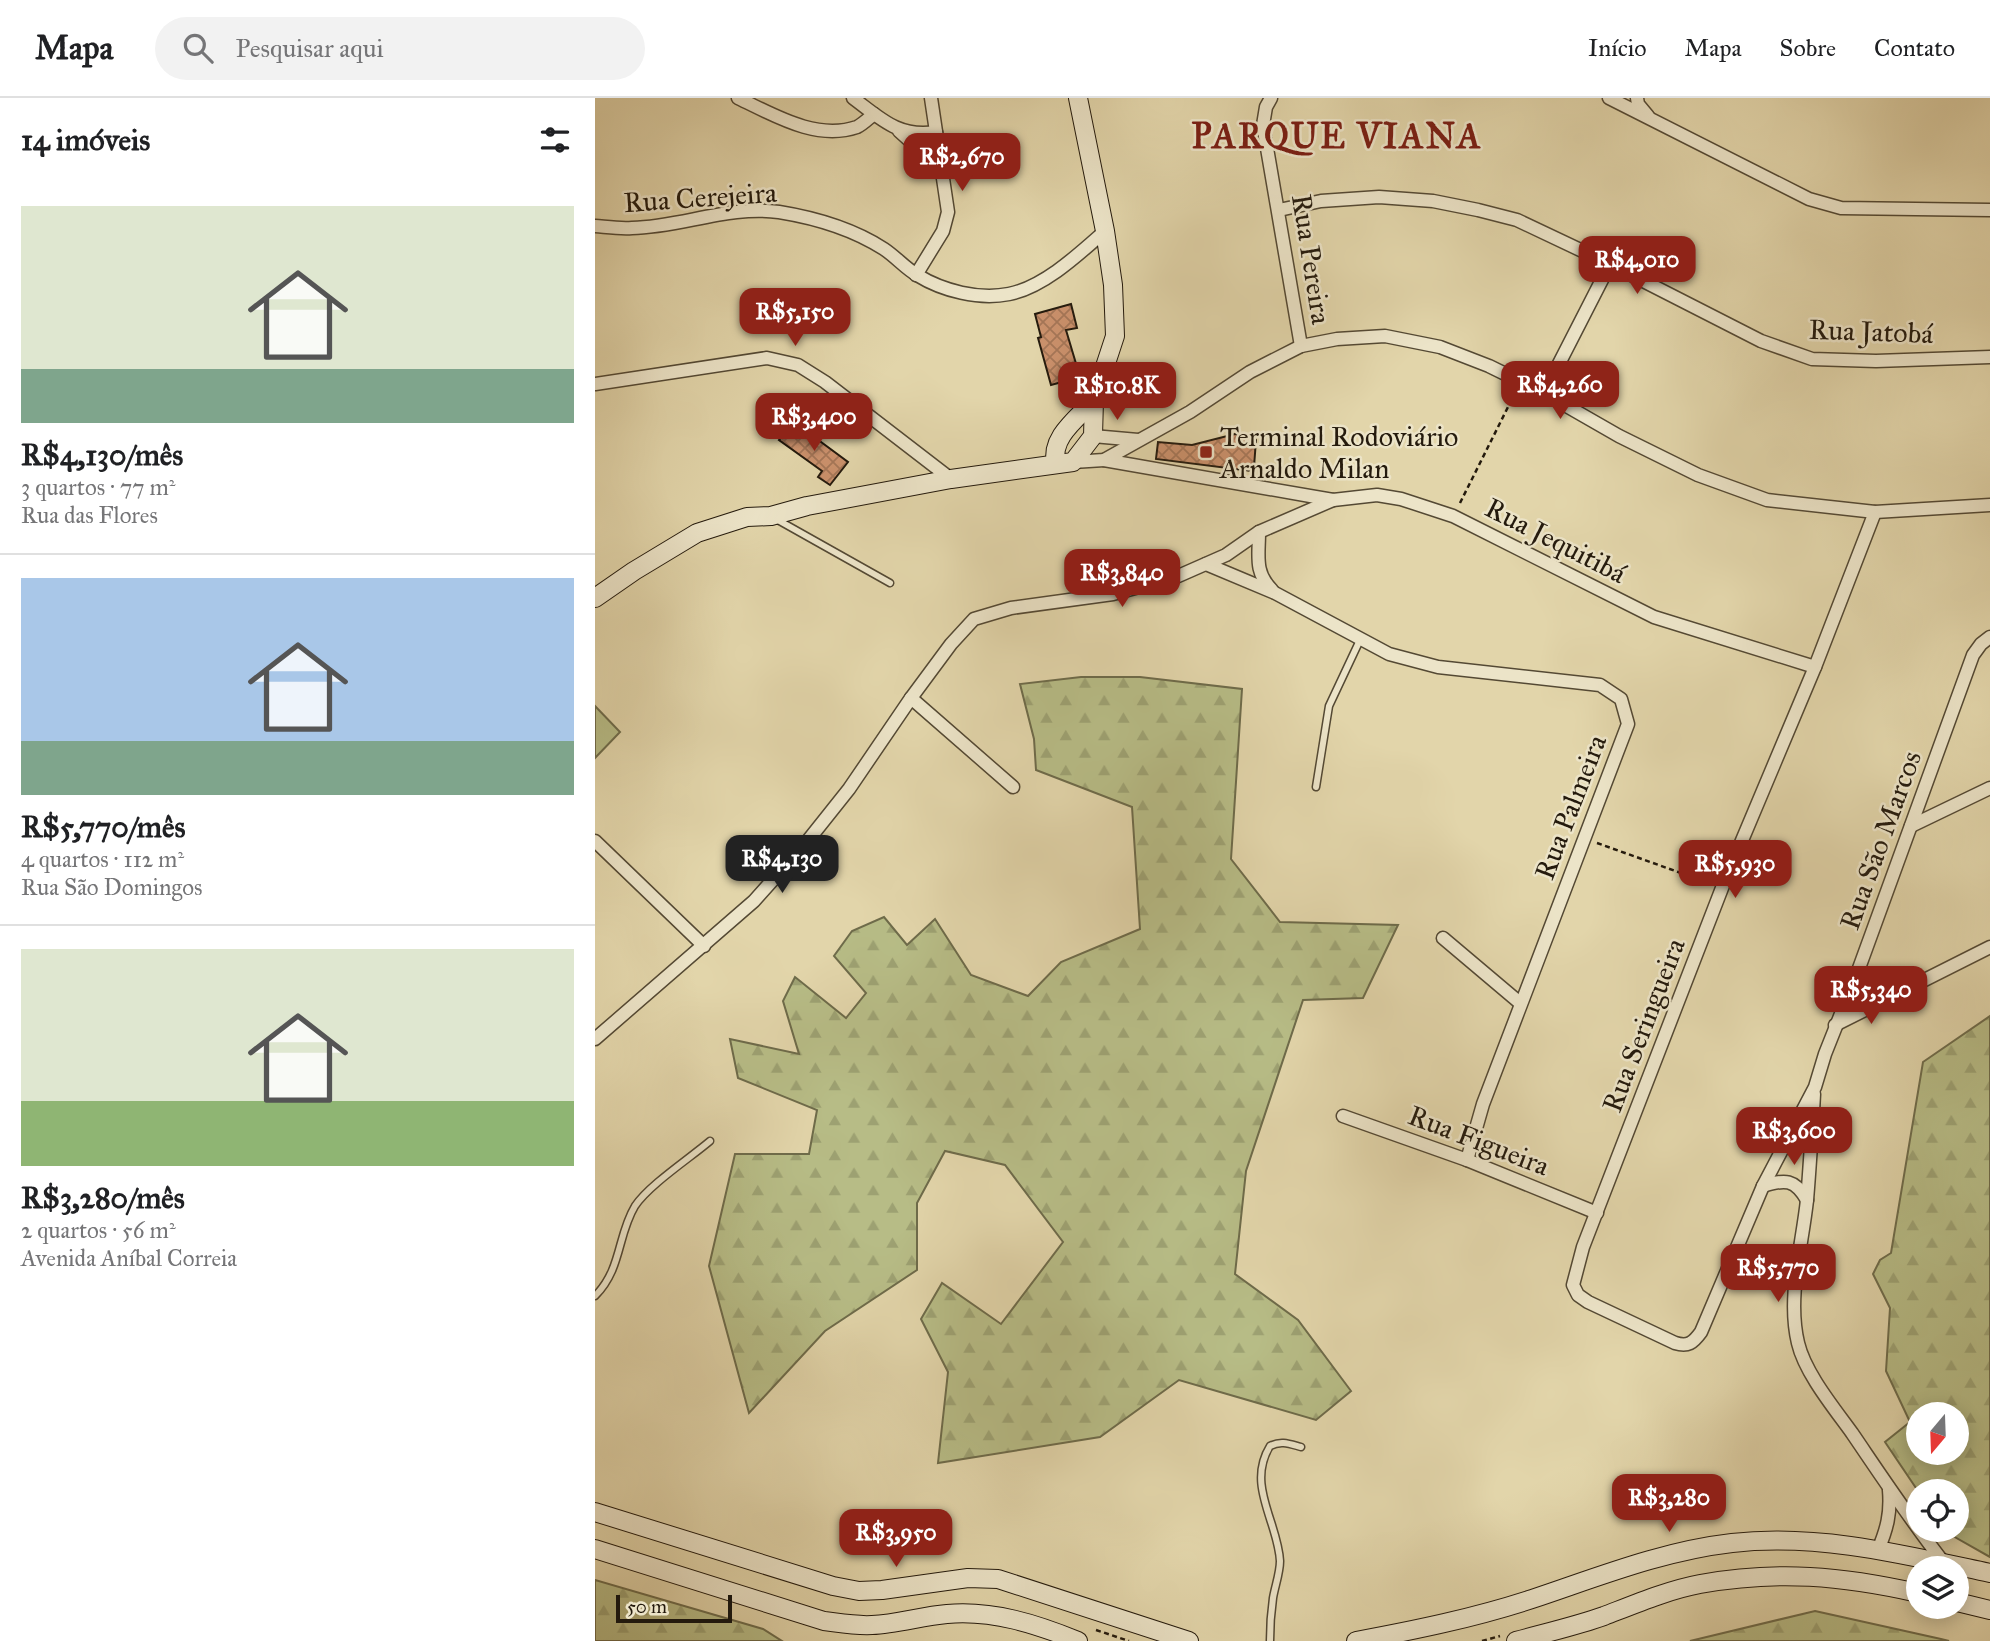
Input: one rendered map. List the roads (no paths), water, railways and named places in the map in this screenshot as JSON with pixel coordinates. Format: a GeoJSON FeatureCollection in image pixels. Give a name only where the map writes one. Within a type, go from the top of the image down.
{"type":"FeatureCollection","features":[{"type":"Feature","properties":{"kind":"main road"},"geometry":{"type":"LineString","coordinates":[[595,598],[697,533],[747,517],[771,516],[807,506],[951,479],[1065,463],[1093,436],[1094,400],[1115,336],[1113,285],[1078,98]]}},
{"type":"Feature","properties":{"kind":"main road"},"geometry":{"type":"LineString","coordinates":[[1028,468],[1094,400]]}},
{"type":"Feature","properties":{"kind":"main road"},"geometry":{"type":"LineString","coordinates":[[1058,439],[1093,436]]}},
{"type":"Feature","properties":{"kind":"main road"},"geometry":{"type":"LineString","coordinates":[[1058,439],[1055,448],[1065,463]]}},
{"type":"Feature","properties":{"kind":"main road"},"geometry":{"type":"LineString","coordinates":[[595,1512],[833,1586],[859,1591],[882,1590],[968,1578],[998,1578],[1189,1641]]}},
{"type":"Feature","properties":{"kind":"main road"},"geometry":{"type":"LineString","coordinates":[[1356,1641],[1464,1620],[1674,1552],[1731,1543],[1806,1541],[1908,1556]]}},
{"type":"Feature","properties":{"kind":"main road"},"geometry":{"type":"LineString","coordinates":[[595,1549],[824,1621],[873,1625],[947,1614],[978,1613],[1043,1627],[1079,1641]]}},
{"type":"Feature","properties":{"kind":"main road"},"geometry":{"type":"LineString","coordinates":[[1969,1568],[1990,1573]]}},
{"type":"Feature","properties":{"kind":"main road"},"geometry":{"type":"LineString","coordinates":[[1516,1641],[1697,1585],[1737,1579],[1771,1576],[1845,1579],[1906,1591]]}},
{"type":"Feature","properties":{"kind":"main road"},"geometry":{"type":"LineString","coordinates":[[1969,1605],[1990,1609]]}},
{"type":"Feature","properties":{"kind":"street"},"geometry":{"type":"LineString","coordinates":[[738,98],[793,124],[816,129],[839,130],[860,126],[874,114]]}},
{"type":"Feature","properties":{"kind":"street"},"geometry":{"type":"LineString","coordinates":[[853,98],[896,129],[941,169]]}},
{"type":"Feature","properties":{"kind":"street"},"geometry":{"type":"LineString","coordinates":[[916,275],[943,231],[948,212],[931,98]]}},
{"type":"Feature","properties":{"kind":"street","name":"Rua Pereira"},"geometry":{"type":"LineString","coordinates":[[1271,98],[1266,107],[1263,125],[1301,346]]}},
{"type":"Feature","properties":{"kind":"street"},"geometry":{"type":"LineString","coordinates":[[1609,98],[1819,202],[1841,208],[1990,210]]}},
{"type":"Feature","properties":{"kind":"street"},"geometry":{"type":"LineString","coordinates":[[1637,98],[1638,104],[1651,119]]}},
{"type":"Feature","properties":{"kind":"street"},"geometry":{"type":"LineString","coordinates":[[896,129],[921,134],[936,132]]}},
{"type":"Feature","properties":{"kind":"street","name":"Rua Jatobá"},"geometry":{"type":"LineString","coordinates":[[1279,210],[1321,201],[1379,197],[1433,201],[1517,220],[1761,341],[1812,359],[1876,361],[1990,358]]}},
{"type":"Feature","properties":{"kind":"street","name":"Rua Cerejeira"},"geometry":{"type":"LineString","coordinates":[[595,226],[633,228],[731,213],[775,212],[818,219],[883,249],[916,275],[939,286],[972,295],[1009,294],[1040,281],[1065,265],[1105,231]]}},
{"type":"Feature","properties":{"kind":"street"},"geometry":{"type":"LineString","coordinates":[[1544,393],[1610,264]]}},
{"type":"Feature","properties":{"kind":"street"},"geometry":{"type":"LineString","coordinates":[[1065,463],[1104,460],[1190,412],[1250,372],[1301,346],[1362,336],[1400,338],[1440,347],[1521,381],[1619,436],[1698,475],[1767,500],[1875,512],[1990,505]]}},
{"type":"Feature","properties":{"kind":"street"},"geometry":{"type":"LineString","coordinates":[[595,384],[767,358],[798,365],[825,382],[951,479]]}},
{"type":"Feature","properties":{"kind":"street"},"geometry":{"type":"LineString","coordinates":[[1093,436],[1138,440]]}},
{"type":"Feature","properties":{"kind":"street","name":"Rua Jequitibá"},"geometry":{"type":"LineString","coordinates":[[1104,460],[1333,500],[1377,495],[1401,499],[1453,516],[1654,617],[1815,667]]}},
{"type":"Feature","properties":{"kind":"street"},"geometry":{"type":"LineString","coordinates":[[595,1039],[754,901],[806,843],[849,789],[911,698],[951,644],[974,619],[1010,608],[1113,594],[1144,587],[1226,555],[1259,532],[1333,500]]}},
{"type":"Feature","properties":{"kind":"street","name":"Rua Seringueira"},"geometry":{"type":"LineString","coordinates":[[1573,1285],[1583,1247],[1722,888],[1815,667],[1875,512]]}},
{"type":"Feature","properties":{"kind":"street"},"geometry":{"type":"LineString","coordinates":[[1259,532],[1259,572],[1262,580],[1275,593]]}},
{"type":"Feature","properties":{"kind":"street","name":"Rua Palmeira"},"geometry":{"type":"LineString","coordinates":[[1206,564],[1275,593],[1389,654],[1439,667],[1600,685],[1621,699],[1628,724],[1586,839],[1520,1003],[1483,1104],[1467,1160]]}},
{"type":"Feature","properties":{"kind":"street","name":"Rua São Marcos"},"geometry":{"type":"LineString","coordinates":[[1573,1285],[1578,1295],[1588,1302],[1675,1343],[1684,1346],[1694,1342],[1701,1332],[1763,1186],[1815,1087],[1835,1025],[1858,971],[1973,655],[1981,643],[1990,637]]}},
{"type":"Feature","properties":{"kind":"street"},"geometry":{"type":"LineString","coordinates":[[911,698],[1013,787]]}},
{"type":"Feature","properties":{"kind":"street"},"geometry":{"type":"LineString","coordinates":[[1911,826],[1990,788]]}},
{"type":"Feature","properties":{"kind":"street"},"geometry":{"type":"LineString","coordinates":[[595,841],[703,946]]}},
{"type":"Feature","properties":{"kind":"street"},"geometry":{"type":"LineString","coordinates":[[1443,938],[1520,1003]]}},
{"type":"Feature","properties":{"kind":"street"},"geometry":{"type":"LineString","coordinates":[[1835,1025],[1990,947]]}},
{"type":"Feature","properties":{"kind":"street"},"geometry":{"type":"LineString","coordinates":[[1858,971],[1869,990],[1892,996]]}},
{"type":"Feature","properties":{"kind":"street"},"geometry":{"type":"LineString","coordinates":[[1815,1087],[1807,1200],[1795,1289],[1798,1344],[1804,1362],[1910,1520],[1938,1556]]}},
{"type":"Feature","properties":{"kind":"street","name":"Rua Figueira"},"geometry":{"type":"LineString","coordinates":[[1343,1116],[1467,1160],[1597,1213]]}},
{"type":"Feature","properties":{"kind":"street"},"geometry":{"type":"LineString","coordinates":[[1763,1186],[1786,1181],[1800,1188],[1807,1200]]}},
{"type":"Feature","properties":{"kind":"street"},"geometry":{"type":"LineString","coordinates":[[1878,1550],[1887,1532],[1889,1486]]}},
{"type":"Feature","properties":{"kind":"lane"},"geometry":{"type":"LineString","coordinates":[[771,516],[890,583]]}},
{"type":"Feature","properties":{"kind":"lane"},"geometry":{"type":"LineString","coordinates":[[1316,787],[1329,706],[1360,640]]}},
{"type":"Feature","properties":{"kind":"lane"},"geometry":{"type":"LineString","coordinates":[[595,1296],[614,1269],[631,1216],[639,1202],[710,1141]]}},
{"type":"Feature","properties":{"kind":"lane"},"geometry":{"type":"LineString","coordinates":[[1270,1641],[1273,1596],[1280,1558],[1263,1502],[1262,1464],[1270,1446],[1275,1443],[1283,1442],[1301,1447]]}},
{"type":"Feature","properties":{"kind":"place","name":"Terminal Rodoviário Arnaldo Milan"},"geometry":{"type":"Point","coordinates":[1206,452]}},
{"type":"Feature","properties":{"kind":"district","name":"PARQUE VIANA"},"geometry":{"type":"Point","coordinates":[1337,136]}}]}
